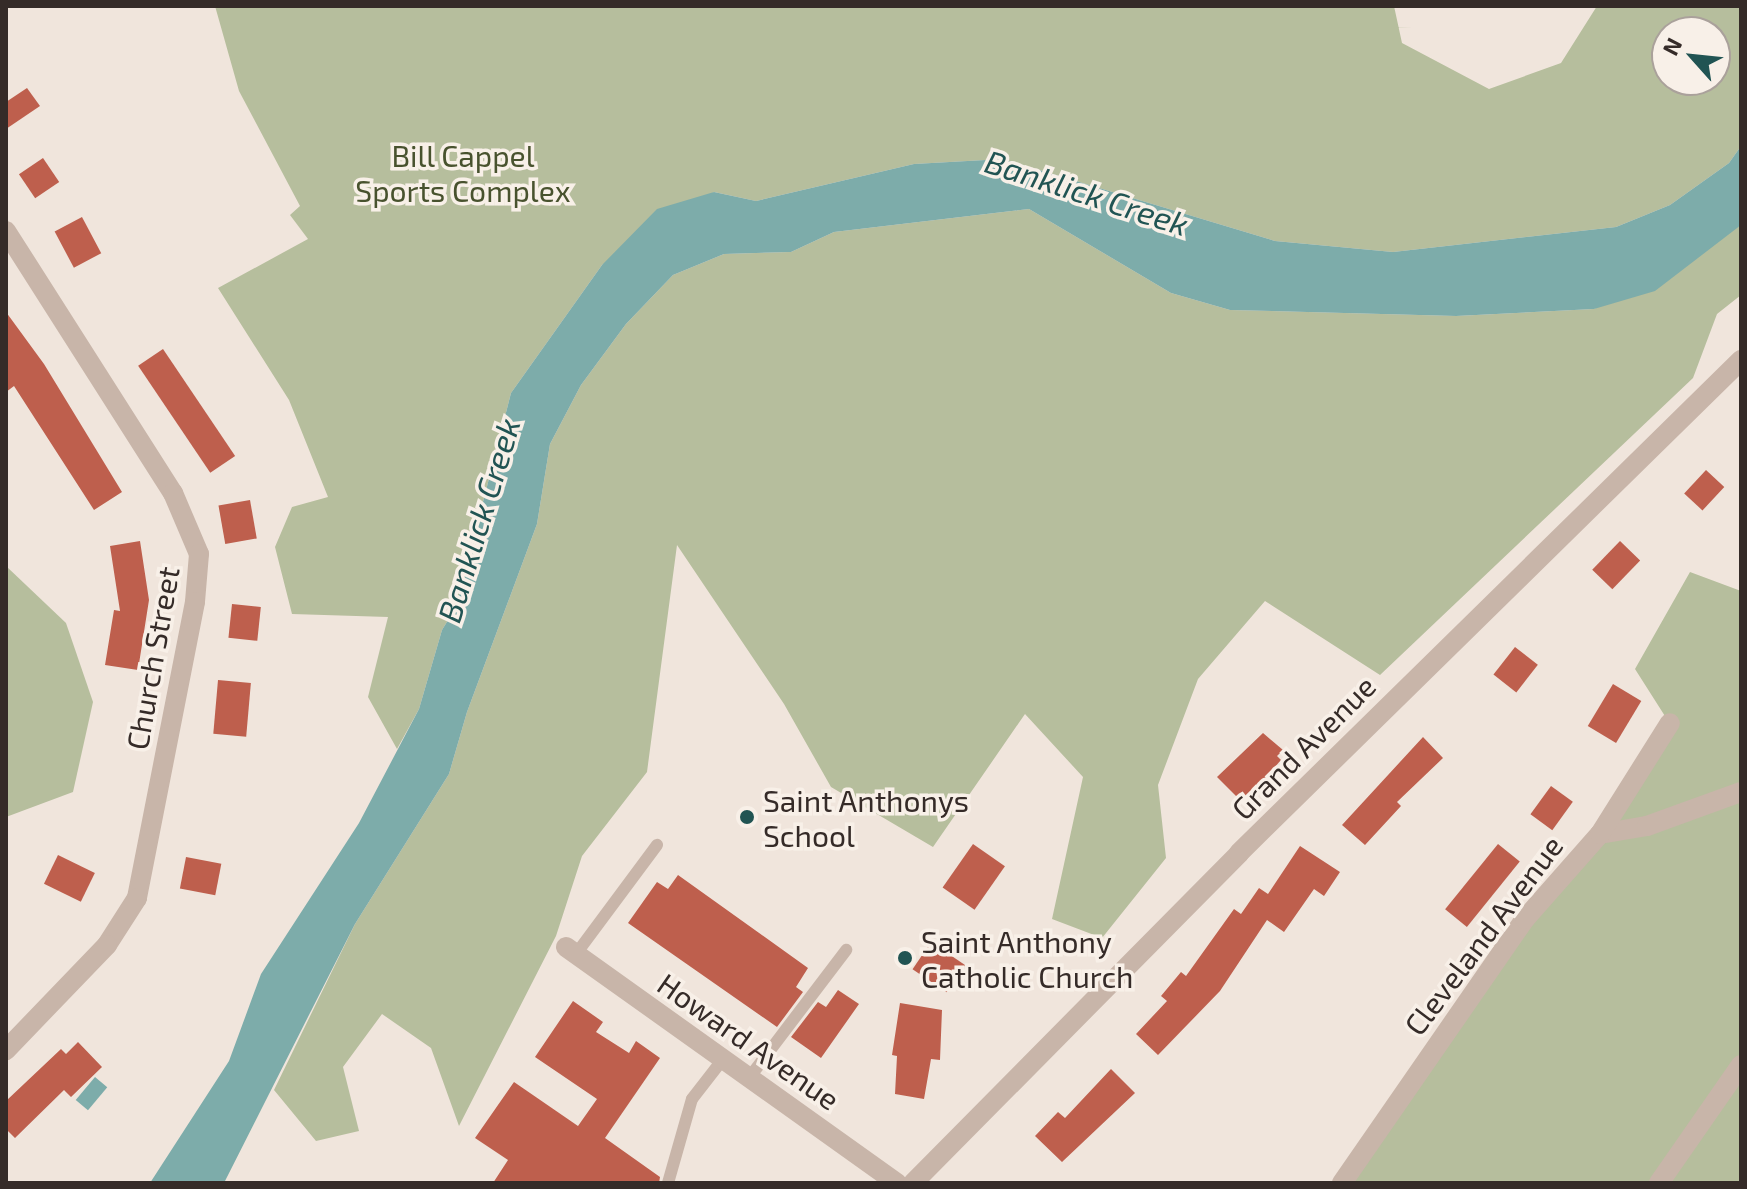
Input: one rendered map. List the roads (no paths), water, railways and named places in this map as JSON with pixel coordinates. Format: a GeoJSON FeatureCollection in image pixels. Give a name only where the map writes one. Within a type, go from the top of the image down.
{"type":"FeatureCollection","features":[{"type":"Feature","properties":{"kind":"street","name":"Church Street"},"geometry":{"type":"LineString","coordinates":[[6,231],[173,493],[199,554],[195,602],[137,898],[107,945],[6,1050]]}},
{"type":"Feature","properties":{"kind":"street","name":"Grand Avenue"},"geometry":{"type":"LineString","coordinates":[[913,1183],[1317,774],[1741,360]]}},
{"type":"Feature","properties":{"kind":"street","name":"Cleveland Avenue"},"geometry":{"type":"LineString","coordinates":[[1342,1183],[1525,919],[1600,834],[1670,723]]}},
{"type":"Feature","properties":{"kind":"street"},"geometry":{"type":"LineString","coordinates":[[1600,834],[1647,826],[1741,792]]}},
{"type":"Feature","properties":{"kind":"street","name":"Howard Avenue"},"geometry":{"type":"LineString","coordinates":[[571,951],[897,1183]]}},
{"type":"Feature","properties":{"kind":"street"},"geometry":{"type":"LineString","coordinates":[[1659,1183],[1741,1065]]}},
{"type":"Feature","properties":{"kind":"lane"},"geometry":{"type":"LineString","coordinates":[[571,951],[657,845]]}},
{"type":"Feature","properties":{"kind":"lane"},"geometry":{"type":"LineString","coordinates":[[749,1078],[846,950]]}},
{"type":"Feature","properties":{"kind":"lane"},"geometry":{"type":"LineString","coordinates":[[668,1183],[692,1099],[723,1059]]}},
{"type":"Feature","properties":{"kind":"water","name":"Banklick Creek"},"geometry":{"type":"Polygon","coordinates":[[[1741,146],[1741,225],[1655,291],[1594,309],[1456,316],[1230,310],[1171,293],[1029,209],[834,232],[791,252],[724,254],[673,275],[626,324],[581,385],[550,444],[537,524],[467,712],[449,774],[355,924],[224,1183],[150,1183],[229,1061],[261,974],[359,823],[419,709],[442,630],[456,607],[511,393],[602,265],[657,209],[714,192],[756,201],[914,164],[1003,159],[1275,241],[1393,252],[1616,227],[1670,205],[1729,163],[1741,146]]]}},
{"type":"Feature","properties":{"kind":"water"},"geometry":{"type":"Polygon","coordinates":[[[95,1077],[107,1087],[88,1110],[76,1100],[95,1077]]]}},
{"type":"Feature","properties":{"kind":"place","name":"Saint Anthonys School"},"geometry":{"type":"Point","coordinates":[747,817]}},
{"type":"Feature","properties":{"kind":"place","name":"Saint Anthony Catholic Church"},"geometry":{"type":"Point","coordinates":[905,958]}},
{"type":"Feature","properties":{"kind":"park label","name":"Bill Cappel Sports Complex"},"geometry":{"type":"Point","coordinates":[463,172]}}]}
